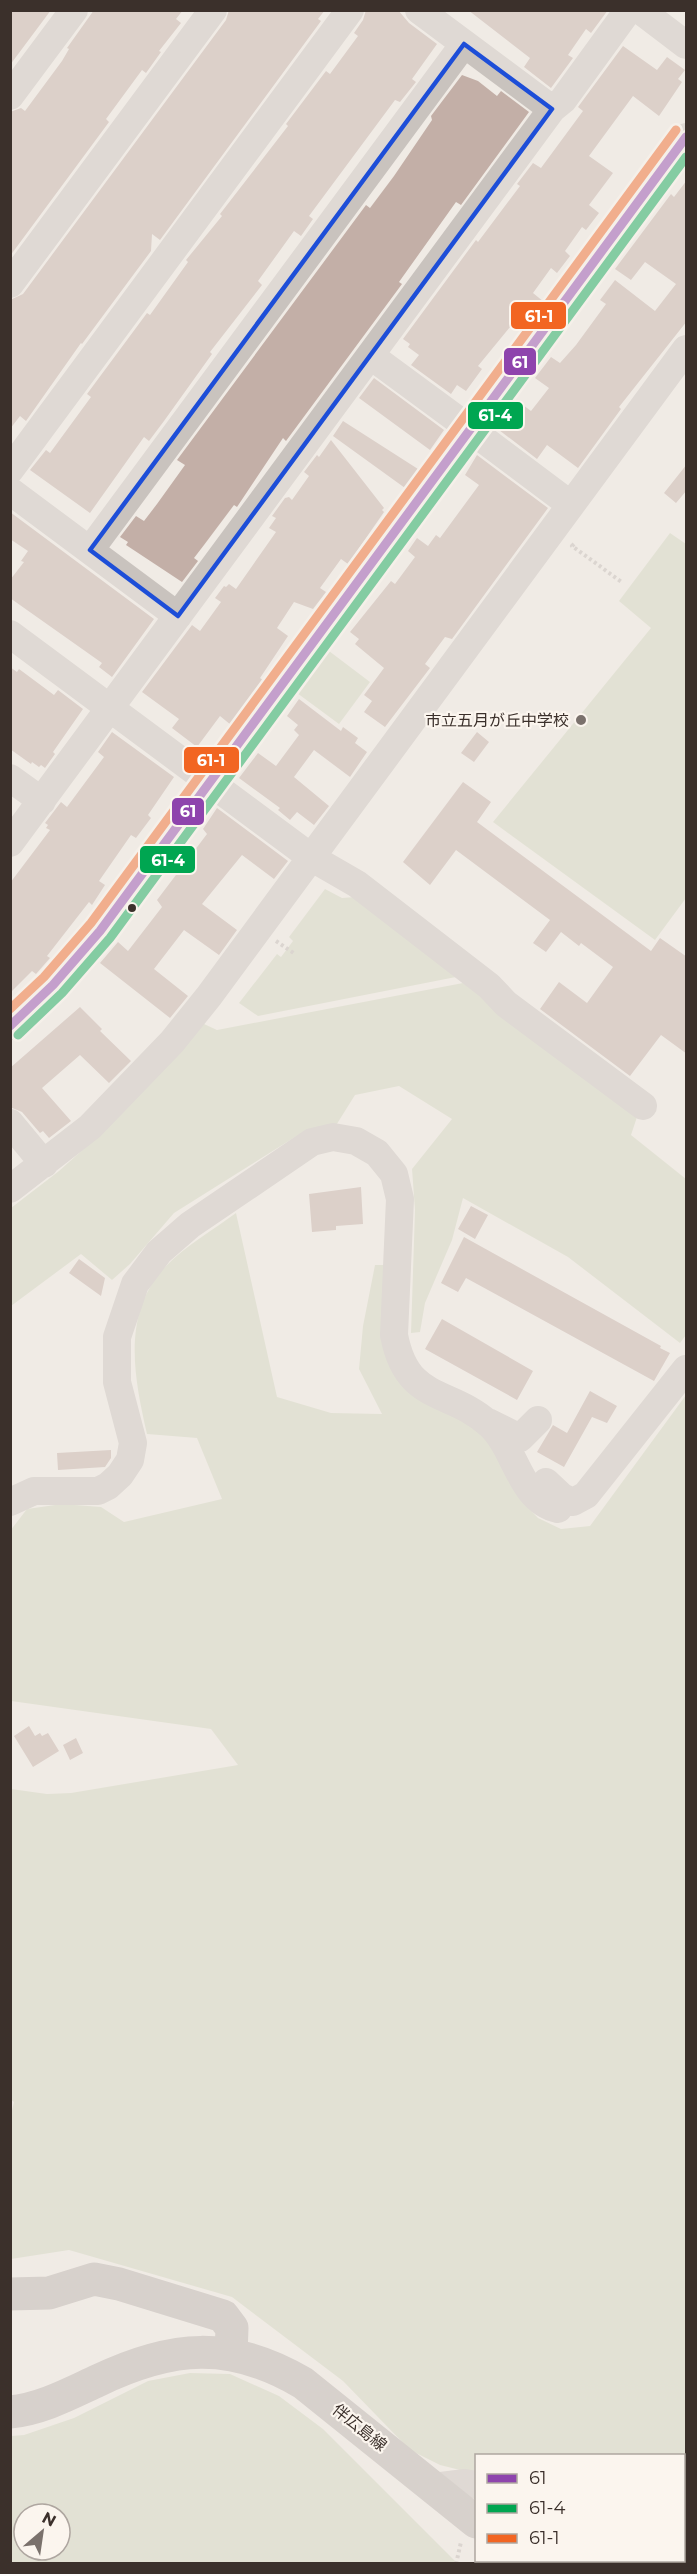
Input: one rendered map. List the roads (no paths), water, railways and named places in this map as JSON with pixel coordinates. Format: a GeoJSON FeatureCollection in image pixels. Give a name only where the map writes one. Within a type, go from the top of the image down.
{"type":"FeatureCollection","features":[{"type":"Feature","properties":{"kind":"main road"},"geometry":{"type":"LineString","coordinates":[[10,2294],[50,2293],[94,2280],[119,2284],[223,2316],[232,2328],[231,2354]]}},
{"type":"Feature","properties":{"kind":"main road","name":"伴広島線"},"geometry":{"type":"LineString","coordinates":[[10,2412],[40,2406],[150,2359],[195,2351],[231,2354],[264,2362],[303,2383],[433,2487],[469,2531]]}},
{"type":"Feature","properties":{"kind":"street"},"geometry":{"type":"LineString","coordinates":[[10,96],[74,10]]}},
{"type":"Feature","properties":{"kind":"street"},"geometry":{"type":"LineString","coordinates":[[10,284],[213,10]]}},
{"type":"Feature","properties":{"kind":"street"},"geometry":{"type":"LineString","coordinates":[[10,470],[350,10]]}},
{"type":"Feature","properties":{"kind":"street"},"geometry":{"type":"LineString","coordinates":[[419,10],[552,109]]}},
{"type":"Feature","properties":{"kind":"street"},"geometry":{"type":"LineString","coordinates":[[10,843],[552,109],[563,100],[632,13],[687,45]]}},
{"type":"Feature","properties":{"kind":"street"},"geometry":{"type":"LineString","coordinates":[[90,550],[464,44]]}},
{"type":"Feature","properties":{"kind":"street"},"geometry":{"type":"LineString","coordinates":[[10,1026],[53,985],[92,941],[687,137]]}},
{"type":"Feature","properties":{"kind":"street"},"geometry":{"type":"LineString","coordinates":[[10,1189],[90,1127],[172,1042],[210,996],[687,349]]}},
{"type":"Feature","properties":{"kind":"street"},"geometry":{"type":"LineString","coordinates":[[371,356],[458,420]]}},
{"type":"Feature","properties":{"kind":"street"},"geometry":{"type":"LineString","coordinates":[[483,439],[571,505]]}},
{"type":"Feature","properties":{"kind":"street"},"geometry":{"type":"LineString","coordinates":[[10,491],[178,616]]}},
{"type":"Feature","properties":{"kind":"street"},"geometry":{"type":"LineString","coordinates":[[10,634],[312,858],[357,884],[489,986],[506,1004],[644,1106]]}},
{"type":"Feature","properties":{"kind":"street"},"geometry":{"type":"LineString","coordinates":[[10,778],[42,801]]}},
{"type":"Feature","properties":{"kind":"street"},"geometry":{"type":"LineString","coordinates":[[10,1123],[44,1164]]}},
{"type":"Feature","properties":{"kind":"street"},"geometry":{"type":"LineString","coordinates":[[10,1502],[34,1491],[98,1491],[117,1479],[130,1460],[133,1443],[117,1382],[117,1337],[129,1296],[140,1275],[159,1252],[190,1225],[305,1146],[322,1139],[333,1137],[356,1141],[377,1153],[394,1174],[400,1199],[394,1335],[398,1353],[411,1377],[424,1389],[484,1420],[529,1429],[528,1462],[562,1497],[573,1502],[586,1496],[687,1369]]}},
{"type":"Feature","properties":{"kind":"street"},"geometry":{"type":"LineString","coordinates":[[484,1420],[502,1440],[535,1498],[546,1506],[558,1509]]}},
{"type":"Feature","properties":{"kind":"street"},"geometry":{"type":"LineString","coordinates":[[433,2487],[465,2483],[475,2485]]}},
{"type":"Feature","properties":{"kind":"place","name":"市立五月が丘中学校"},"geometry":{"type":"Point","coordinates":[581,720]}}]}
